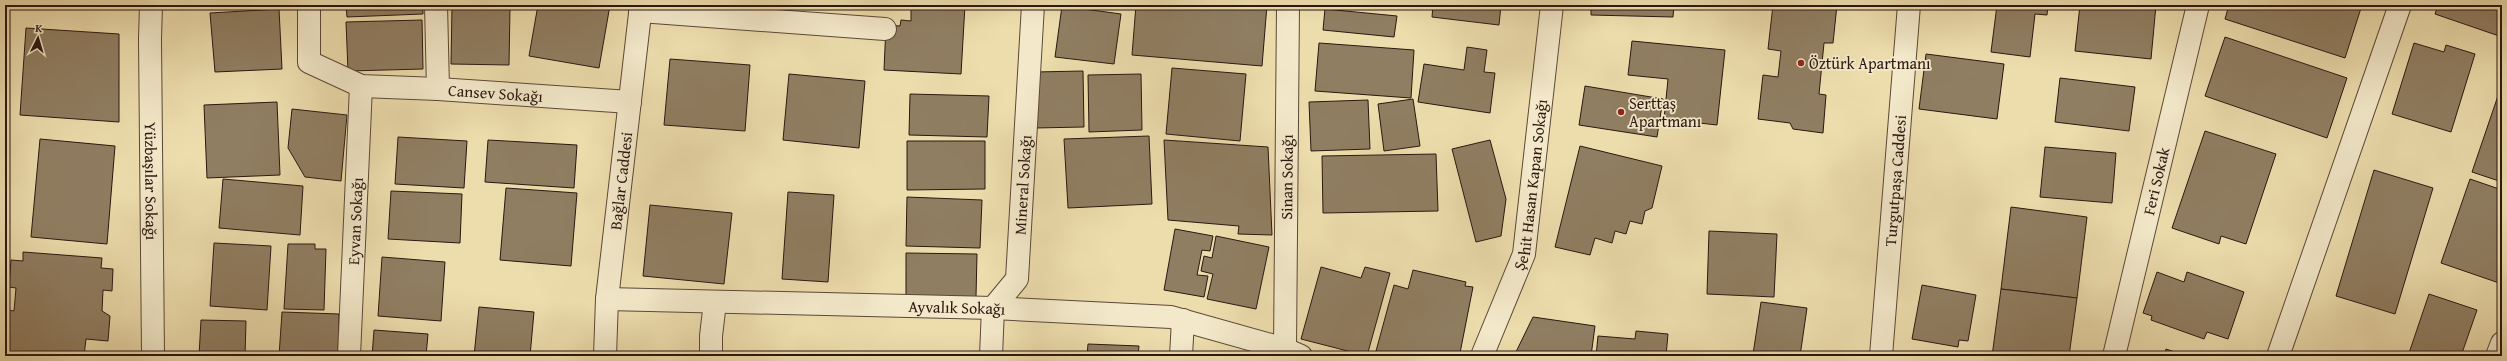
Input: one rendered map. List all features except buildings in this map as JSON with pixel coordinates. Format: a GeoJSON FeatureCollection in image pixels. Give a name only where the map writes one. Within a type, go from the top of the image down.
{"type":"FeatureCollection","features":[{"type":"Feature","properties":{"kind":"street","name":"Yüzbaşılar Sokağı"},"geometry":{"type":"LineString","coordinates":[[151,5],[153,356]]}},
{"type":"Feature","properties":{"kind":"street"},"geometry":{"type":"LineString","coordinates":[[309,5],[308,62],[361,86]]}},
{"type":"Feature","properties":{"kind":"street"},"geometry":{"type":"LineString","coordinates":[[436,5],[438,88]]}},
{"type":"Feature","properties":{"kind":"street","name":"Mineral Sokağı"},"geometry":{"type":"LineString","coordinates":[[993,308],[1017,279],[1033,5]]}},
{"type":"Feature","properties":{"kind":"street","name":"Sinan Sokağı"},"geometry":{"type":"LineString","coordinates":[[1288,5],[1293,352]]}},
{"type":"Feature","properties":{"kind":"street","name":"Şehit Hasan Kapan Sokağı"},"geometry":{"type":"LineString","coordinates":[[1482,356],[1524,254],[1552,5]]}},
{"type":"Feature","properties":{"kind":"street","name":"Turgutpaşa Caddesi"},"geometry":{"type":"LineString","coordinates":[[1881,356],[1910,5]]}},
{"type":"Feature","properties":{"kind":"street","name":"Feri Sokak"},"geometry":{"type":"LineString","coordinates":[[2114,356],[2198,5]]}},
{"type":"Feature","properties":{"kind":"street"},"geometry":{"type":"LineString","coordinates":[[2278,356],[2400,5]]}},
{"type":"Feature","properties":{"kind":"street"},"geometry":{"type":"LineString","coordinates":[[640,8],[885,29]]}},
{"type":"Feature","properties":{"kind":"street","name":"Bağlar Caddesi"},"geometry":{"type":"LineString","coordinates":[[605,356],[607,298],[640,8]]}},
{"type":"Feature","properties":{"kind":"street","name":"Cansev Sokağı"},"geometry":{"type":"LineString","coordinates":[[361,86],[438,88],[630,102]]}},
{"type":"Feature","properties":{"kind":"street","name":"Eyvan Sokağı"},"geometry":{"type":"LineString","coordinates":[[348,356],[361,86]]}},
{"type":"Feature","properties":{"kind":"street","name":"Ayvalık Sokağı"},"geometry":{"type":"LineString","coordinates":[[607,298],[715,302],[993,308],[1171,317],[1293,352]]}},
{"type":"Feature","properties":{"kind":"street"},"geometry":{"type":"LineString","coordinates":[[711,356],[711,336],[715,302]]}},
{"type":"Feature","properties":{"kind":"street"},"geometry":{"type":"LineString","coordinates":[[991,356],[993,308]]}},
{"type":"Feature","properties":{"kind":"street"},"geometry":{"type":"LineString","coordinates":[[1181,356],[1183,320]]}},
{"type":"Feature","properties":{"kind":"street"},"geometry":{"type":"LineString","coordinates":[[2497,356],[2502,342]]}},
{"type":"Feature","properties":{"kind":"place","name":"Öztürk Apartmanı"},"geometry":{"type":"Point","coordinates":[1801,63]}},
{"type":"Feature","properties":{"kind":"place","name":"Serttaş Apartmanı"},"geometry":{"type":"Point","coordinates":[1621,112]}}]}
